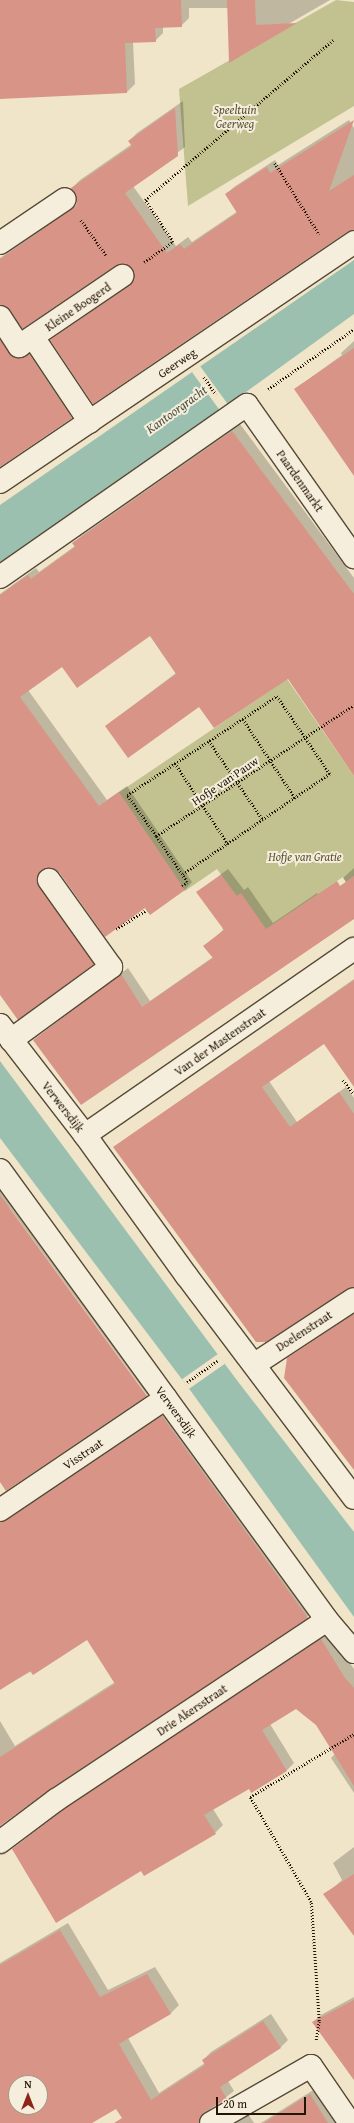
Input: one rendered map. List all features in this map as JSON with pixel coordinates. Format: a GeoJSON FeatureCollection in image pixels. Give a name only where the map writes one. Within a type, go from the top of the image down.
{"type":"FeatureCollection","features":[{"type":"Feature","properties":{"kind":"street"},"geometry":{"type":"LineString","coordinates":[[0,243],[65,199]]}},
{"type":"Feature","properties":{"kind":"street","name":"Geerweg"},"geometry":{"type":"LineString","coordinates":[[0,482],[354,242]]}},
{"type":"Feature","properties":{"kind":"street","name":"Kleine Boogerd"},"geometry":{"type":"LineString","coordinates":[[0,317],[20,346],[122,276]]}},
{"type":"Feature","properties":{"kind":"street","name":"Kleine Boogerd"},"geometry":{"type":"LineString","coordinates":[[33,337],[90,422]]}},
{"type":"Feature","properties":{"kind":"street"},"geometry":{"type":"LineString","coordinates":[[0,577],[247,405]]}},
{"type":"Feature","properties":{"kind":"street","name":"Paardenmarkt"},"geometry":{"type":"LineString","coordinates":[[247,405],[354,557]]}},
{"type":"Feature","properties":{"kind":"street"},"geometry":{"type":"LineString","coordinates":[[6,1033],[111,967],[95,942],[49,880]]}},
{"type":"Feature","properties":{"kind":"street","name":"Van der Mastenstraat"},"geometry":{"type":"LineString","coordinates":[[85,1135],[354,949]]}},
{"type":"Feature","properties":{"kind":"street","name":"Verwersdijk"},"geometry":{"type":"LineString","coordinates":[[6,1033],[85,1135],[186,1275],[255,1364],[354,1498]]}},
{"type":"Feature","properties":{"kind":"street","name":"Verwersdijk"},"geometry":{"type":"LineString","coordinates":[[0,1170],[327,1620],[354,1652]]}},
{"type":"Feature","properties":{"kind":"street","name":"Doelenstraat"},"geometry":{"type":"LineString","coordinates":[[255,1364],[354,1299]]}},
{"type":"Feature","properties":{"kind":"street","name":"Visstraat"},"geometry":{"type":"LineString","coordinates":[[0,1510],[166,1398]]}},
{"type":"Feature","properties":{"kind":"street","name":"Drie Akersstraat"},"geometry":{"type":"LineString","coordinates":[[0,1842],[56,1800],[327,1620]]}},
{"type":"Feature","properties":{"kind":"street"},"geometry":{"type":"LineString","coordinates":[[211,2123],[311,2066],[348,2119]]}},
{"type":"Feature","properties":{"kind":"path"},"geometry":{"type":"LineString","coordinates":[[65,199],[122,276],[173,242],[145,200],[333,40]]}},
{"type":"Feature","properties":{"kind":"path"},"geometry":{"type":"LineString","coordinates":[[275,163],[334,256]]}},
{"type":"Feature","properties":{"kind":"path"},"geometry":{"type":"LineString","coordinates":[[247,405],[354,329]]}},
{"type":"Feature","properties":{"kind":"path"},"geometry":{"type":"LineString","coordinates":[[200,372],[218,396]]}},
{"type":"Feature","properties":{"kind":"path"},"geometry":{"type":"LineString","coordinates":[[182,875],[330,774],[277,696],[127,795],[156,836],[182,875],[187,882],[182,886]]}},
{"type":"Feature","properties":{"kind":"path","name":"Hofje van Pauw"},"geometry":{"type":"LineString","coordinates":[[156,836],[204,806],[354,705]]}},
{"type":"Feature","properties":{"kind":"path"},"geometry":{"type":"LineString","coordinates":[[243,718],[295,798]]}},
{"type":"Feature","properties":{"kind":"path"},"geometry":{"type":"LineString","coordinates":[[209,741],[263,820]]}},
{"type":"Feature","properties":{"kind":"path"},"geometry":{"type":"LineString","coordinates":[[175,763],[228,844]]}},
{"type":"Feature","properties":{"kind":"path"},"geometry":{"type":"LineString","coordinates":[[95,942],[146,910]]}},
{"type":"Feature","properties":{"kind":"path"},"geometry":{"type":"LineString","coordinates":[[343,1080],[354,1094]]}},
{"type":"Feature","properties":{"kind":"path"},"geometry":{"type":"LineString","coordinates":[[185,1384],[222,1358]]}},
{"type":"Feature","properties":{"kind":"path"},"geometry":{"type":"LineString","coordinates":[[319,2021],[311,1902],[250,1797],[354,1734]]}},
{"type":"Feature","properties":{"kind":"green space","name":"Speeltuin Geerweg"},"geometry":{"type":"Polygon","coordinates":[[[336,0],[354,2],[354,106],[188,206],[179,89],[336,0]]]}},
{"type":"Feature","properties":{"kind":"green space","name":"Hofje van Gratie"},"geometry":{"type":"Polygon","coordinates":[[[287,679],[354,776],[354,876],[346,882],[343,877],[241,948],[222,928],[246,911],[217,869],[185,891],[118,793],[287,679]]]}},
{"type":"Feature","properties":{"kind":"water","name":"Kantoorgracht"},"geometry":{"type":"Polygon","coordinates":[[[354,260],[354,314],[228,405],[0,563],[0,505],[354,260]]]}},
{"type":"Feature","properties":{"kind":"water"},"geometry":{"type":"Polygon","coordinates":[[[0,1061],[236,1379],[354,1532],[354,1617],[190,1390],[0,1138],[0,1061]]]}},
{"type":"Feature","properties":{"kind":"pier"},"geometry":{"type":"Polygon","coordinates":[[[200,366],[228,405],[220,411],[192,372],[200,366]]]}},
{"type":"Feature","properties":{"kind":"pier"},"geometry":{"type":"Polygon","coordinates":[[[218,1354],[225,1364],[189,1389],[182,1379],[218,1354]]]}},
{"type":"Feature","properties":{"kind":"building"},"geometry":{"type":"Polygon","coordinates":[[[0,0],[181,0],[182,27],[155,28],[156,42],[125,43],[127,93],[0,99],[0,0]]]}},
{"type":"Feature","properties":{"kind":"building"},"geometry":{"type":"Polygon","coordinates":[[[227,0],[255,0],[256,25],[297,23],[229,63],[227,0]]]}},
{"type":"Feature","properties":{"kind":"building"},"geometry":{"type":"Polygon","coordinates":[[[175,108],[178,156],[125,193],[167,253],[180,244],[184,249],[237,213],[225,194],[267,167],[270,173],[354,120],[329,191],[354,175],[354,230],[347,232],[93,404],[50,340],[129,286],[133,281],[133,269],[127,265],[115,266],[22,329],[10,310],[0,305],[0,259],[76,206],[77,198],[71,188],[132,146],[128,141],[175,108]]]}},
{"type":"Feature","properties":{"kind":"building"},"geometry":{"type":"Polygon","coordinates":[[[0,340],[14,357],[20,358],[29,354],[72,418],[0,467],[0,340]]]}},
{"type":"Feature","properties":{"kind":"building"},"geometry":{"type":"Polygon","coordinates":[[[354,348],[354,476],[294,389],[354,348]]]}},
{"type":"Feature","properties":{"kind":"building"},"geometry":{"type":"Polygon","coordinates":[[[232,431],[354,594],[354,776],[288,679],[214,728],[199,707],[128,758],[105,726],[176,674],[150,636],[77,688],[62,667],[20,697],[99,806],[119,792],[185,890],[150,915],[145,908],[105,937],[59,872],[48,868],[41,870],[37,881],[39,887],[94,964],[18,1020],[0,995],[0,595],[28,575],[31,579],[75,547],[72,543],[232,431]]]}},
{"type":"Feature","properties":{"kind":"building"},"geometry":{"type":"Polygon","coordinates":[[[221,875],[237,896],[241,893],[266,929],[337,881],[340,886],[354,876],[354,919],[81,1105],[33,1040],[121,974],[142,1007],[213,958],[203,946],[224,930],[196,892],[221,875]]]}},
{"type":"Feature","properties":{"kind":"building"},"geometry":{"type":"Polygon","coordinates":[[[354,980],[354,1087],[324,1044],[262,1087],[290,1127],[339,1092],[354,1114],[354,1287],[347,1289],[266,1342],[256,1342],[113,1147],[354,980]]]}},
{"type":"Feature","properties":{"kind":"building"},"geometry":{"type":"Polygon","coordinates":[[[0,1195],[147,1396],[6,1491],[0,1482],[0,1195]]]}},
{"type":"Feature","properties":{"kind":"building"},"geometry":{"type":"Polygon","coordinates":[[[354,1314],[354,1470],[284,1378],[287,1358],[354,1314]]]}},
{"type":"Feature","properties":{"kind":"building"},"geometry":{"type":"Polygon","coordinates":[[[162,1416],[308,1618],[49,1790],[0,1826],[0,1757],[115,1684],[87,1640],[33,1675],[30,1671],[0,1690],[0,1522],[7,1520],[162,1416]]]}},
{"type":"Feature","properties":{"kind":"building"},"geometry":{"type":"Polygon","coordinates":[[[321,1639],[345,1678],[354,1688],[354,1786],[316,1725],[296,1709],[262,1730],[287,1771],[251,1793],[249,1789],[204,1815],[216,1834],[144,1876],[141,1871],[56,1923],[12,1849],[63,1810],[321,1639]]]}},
{"type":"Feature","properties":{"kind":"building"},"geometry":{"type":"Polygon","coordinates":[[[354,1874],[354,1936],[323,1894],[354,1874]]]}},
{"type":"Feature","properties":{"kind":"building"},"geometry":{"type":"Polygon","coordinates":[[[60,1930],[100,1997],[147,1974],[171,2014],[119,2044],[151,2100],[205,2065],[202,2060],[263,2021],[281,2048],[220,2087],[227,2099],[204,2112],[199,2123],[114,2123],[122,2118],[116,2109],[92,2123],[0,2123],[0,1965],[60,1930]]]}},
{"type":"Feature","properties":{"kind":"building"},"geometry":{"type":"Polygon","coordinates":[[[354,2000],[354,2080],[312,2022],[354,2000]]]}},
{"type":"Feature","properties":{"kind":"building"},"geometry":{"type":"Polygon","coordinates":[[[310,2094],[328,2123],[264,2123],[310,2094]]]}}]}
